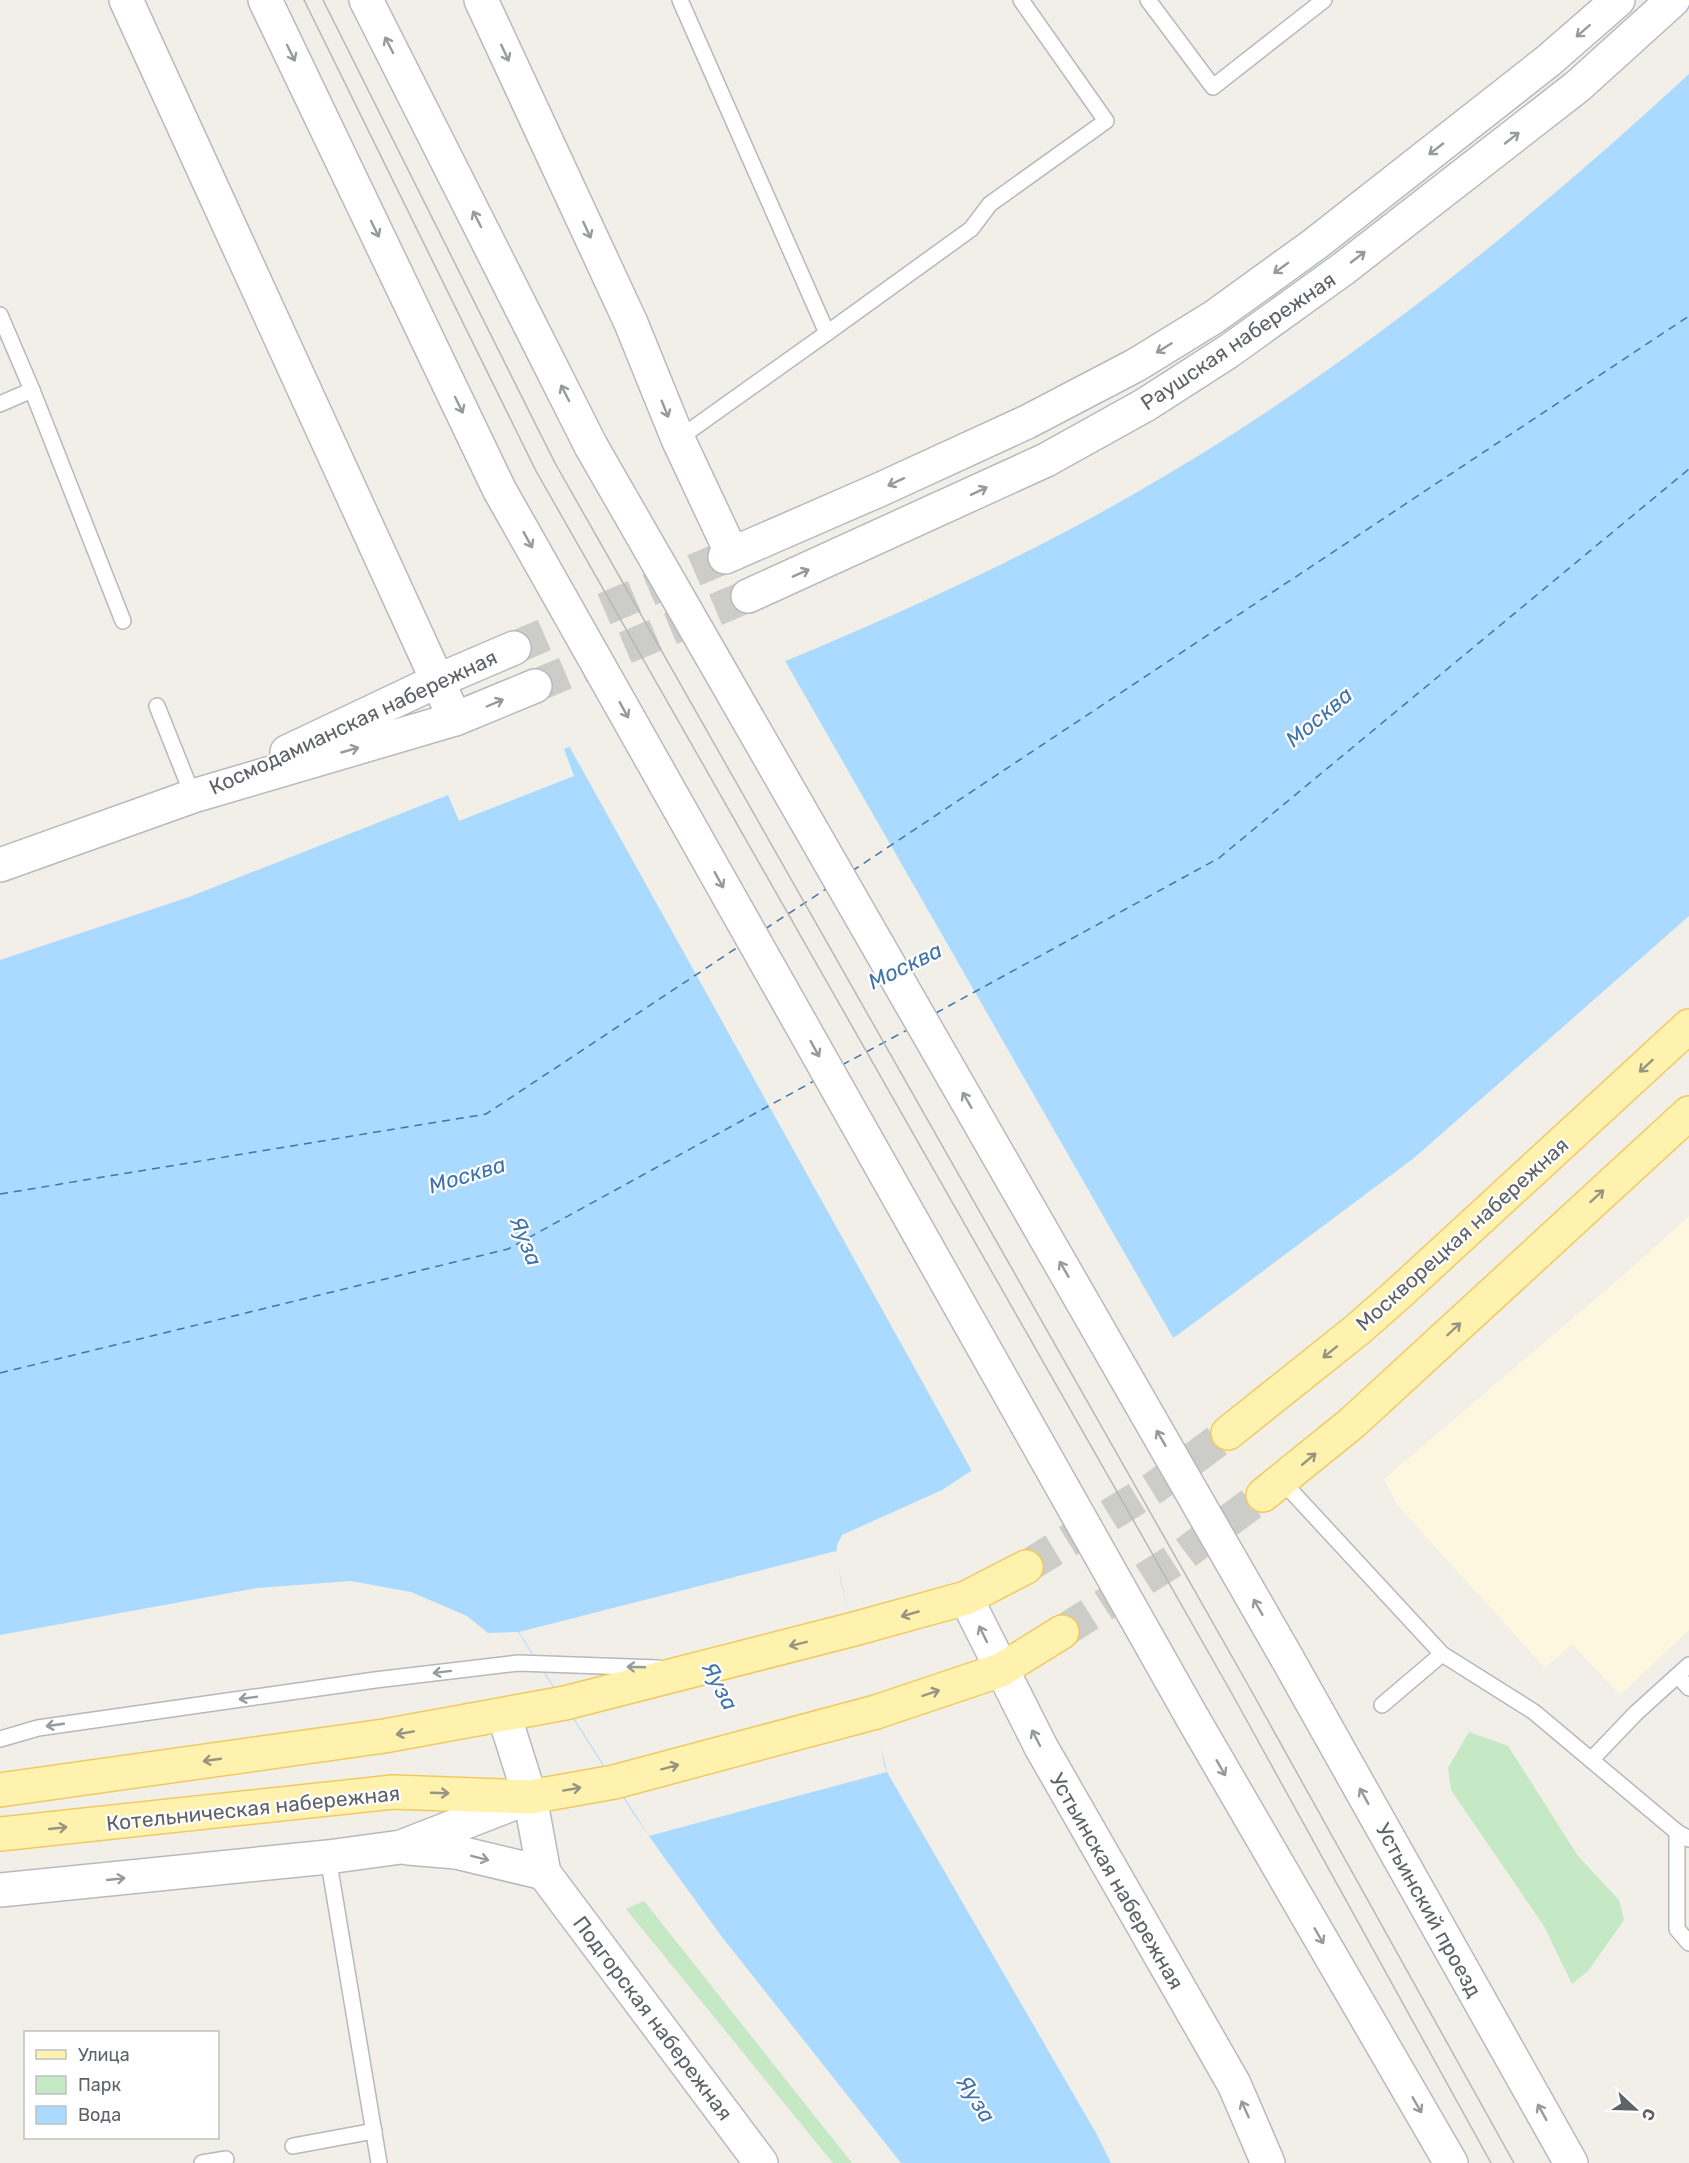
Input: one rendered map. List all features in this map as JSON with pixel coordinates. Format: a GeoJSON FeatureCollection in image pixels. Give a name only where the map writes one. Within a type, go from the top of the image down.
{"type":"FeatureCollection","features":[{"type":"Feature","properties":{"kind":"main road"},"geometry":{"type":"LineString","coordinates":[[126,0],[455,719]]}},
{"type":"Feature","properties":{"kind":"main road"},"geometry":{"type":"LineString","coordinates":[[266,0],[499,489],[1192,1717],[1451,2163]]}},
{"type":"Feature","properties":{"kind":"main road","name":"Устьинский проезд"},"geometry":{"type":"LineString","coordinates":[[366,0],[591,446],[1287,1658],[1571,2163]]}},
{"type":"Feature","properties":{"kind":"main road"},"geometry":{"type":"LineString","coordinates":[[481,0],[631,323],[678,440]]}},
{"type":"Feature","properties":{"kind":"main road","name":"Раушская набережная"},"geometry":{"type":"LineString","coordinates":[[678,440],[729,555],[879,490],[1026,422],[1136,365],[1214,317],[1343,222],[1548,61],[1618,0]]}},
{"type":"Feature","properties":{"kind":"main road","name":"Раушская набережная"},"geometry":{"type":"LineString","coordinates":[[748,596],[1046,460],[1145,405],[1229,351],[1343,269],[1578,87],[1673,0]]}},
{"type":"Feature","properties":{"kind":"main road","name":"Космодамианская набережная"},"geometry":{"type":"LineString","coordinates":[[193,796],[437,681],[514,648]]}},
{"type":"Feature","properties":{"kind":"main road","name":"Космодамианская набережная"},"geometry":{"type":"LineString","coordinates":[[0,865],[193,796],[455,719],[535,686]]}},
{"type":"Feature","properties":{"kind":"main road","name":"Москворецкая набережная"},"geometry":{"type":"LineString","coordinates":[[1228,1433],[1382,1308],[1689,1026]]}},
{"type":"Feature","properties":{"kind":"main road"},"geometry":{"type":"LineString","coordinates":[[1273,1488],[1360,1416],[1689,1113]]}},
{"type":"Feature","properties":{"kind":"main road"},"geometry":{"type":"LineString","coordinates":[[0,1790],[384,1736],[565,1703],[966,1598],[1026,1567]]}},
{"type":"Feature","properties":{"kind":"main road","name":"Устьинская набережная"},"geometry":{"type":"LineString","coordinates":[[966,1598],[1041,1747],[1234,2084],[1268,2163]]}},
{"type":"Feature","properties":{"kind":"main road"},"geometry":{"type":"LineString","coordinates":[[1001,1670],[1062,1632]]}},
{"type":"Feature","properties":{"kind":"main road","name":"Котельническая набережная"},"geometry":{"type":"LineString","coordinates":[[0,1834],[393,1792],[530,1797],[614,1782],[876,1712],[1001,1670]]}},
{"type":"Feature","properties":{"kind":"main road","name":"Подгорская набережная"},"geometry":{"type":"LineString","coordinates":[[504,1715],[530,1797],[544,1873],[761,2163]]}},
{"type":"Feature","properties":{"kind":"main road"},"geometry":{"type":"LineString","coordinates":[[401,1847],[530,1797]]}},
{"type":"Feature","properties":{"kind":"main road"},"geometry":{"type":"LineString","coordinates":[[0,1890],[328,1857],[401,1847],[456,1852],[544,1873]]}},
{"type":"Feature","properties":{"kind":"lane"},"geometry":{"type":"LineString","coordinates":[[680,0],[827,333]]}},
{"type":"Feature","properties":{"kind":"lane"},"geometry":{"type":"LineString","coordinates":[[678,440],[971,229],[990,204],[1106,121],[1021,0]]}},
{"type":"Feature","properties":{"kind":"lane"},"geometry":{"type":"LineString","coordinates":[[1148,0],[1213,87],[1324,0]]}},
{"type":"Feature","properties":{"kind":"lane"},"geometry":{"type":"LineString","coordinates":[[0,315],[123,621]]}},
{"type":"Feature","properties":{"kind":"lane"},"geometry":{"type":"LineString","coordinates":[[0,404],[32,390]]}},
{"type":"Feature","properties":{"kind":"lane"},"geometry":{"type":"LineString","coordinates":[[157,706],[193,796]]}},
{"type":"Feature","properties":{"kind":"lane"},"geometry":{"type":"LineString","coordinates":[[1273,1488],[1442,1654],[1534,1712],[1683,1835],[1677,1929],[1689,1943]]}},
{"type":"Feature","properties":{"kind":"lane"},"geometry":{"type":"LineString","coordinates":[[1382,1705],[1442,1654]]}},
{"type":"Feature","properties":{"kind":"lane"},"geometry":{"type":"LineString","coordinates":[[0,1739],[38,1728],[375,1680],[518,1663],[694,1669]]}},
{"type":"Feature","properties":{"kind":"lane"},"geometry":{"type":"LineString","coordinates":[[1591,1760],[1636,1713],[1683,1670],[1689,1688]]}},
{"type":"Feature","properties":{"kind":"lane"},"geometry":{"type":"LineString","coordinates":[[328,1857],[379,2163]]}},
{"type":"Feature","properties":{"kind":"lane"},"geometry":{"type":"LineString","coordinates":[[292,2146],[374,2131]]}},
{"type":"Feature","properties":{"kind":"lane"},"geometry":{"type":"LineString","coordinates":[[202,2163],[226,2159]]}},
{"type":"Feature","properties":{"kind":"shaded area"},"geometry":{"type":"Polygon","coordinates":[[[1689,1216],[1689,1630],[1620,1695],[1572,1644],[1545,1668],[1398,1506],[1384,1479],[1626,1273],[1689,1216]]]}},
{"type":"Feature","properties":{"kind":"green space"},"geometry":{"type":"Polygon","coordinates":[[[1469,1732],[1508,1746],[1578,1856],[1619,1900],[1624,1920],[1588,1971],[1572,1984],[1544,1926],[1451,1790],[1448,1768],[1469,1732]]]}},
{"type":"Feature","properties":{"kind":"green space"},"geometry":{"type":"Polygon","coordinates":[[[644,1901],[852,2163],[833,2163],[626,1909],[644,1901]]]}},
{"type":"Feature","properties":{"kind":"water"},"geometry":{"type":"Polygon","coordinates":[[[1689,74],[1689,916],[1414,1158],[1179,1334],[942,1490],[842,1535],[837,1545],[836,1559],[887,1772],[1096,2133],[1111,2163],[901,2163],[722,1937],[658,1849],[518,1632],[488,1633],[467,1616],[411,1592],[351,1581],[257,1588],[0,1635],[0,960],[189,897],[448,795],[459,821],[574,776],[564,749],[796,657],[948,590],[1022,554],[1168,474],[1306,385],[1373,337],[1439,288],[1567,183],[1689,74]]]}},
{"type":"Feature","properties":{"kind":"pier"},"geometry":{"type":"Polygon","coordinates":[[[784,659],[1175,1341],[973,1473],[568,744],[784,659]]]}},
{"type":"Feature","properties":{"kind":"pier"},"geometry":{"type":"Polygon","coordinates":[[[836,1551],[841,1583],[876,1712],[887,1772],[649,1836],[519,1632],[836,1551]]]}},
{"type":"Feature","properties":{"kind":"ferry route"},"geometry":{"type":"LineString","coordinates":[[852,871],[1689,316]]}},
{"type":"Feature","properties":{"kind":"ferry route"},"geometry":{"type":"LineString","coordinates":[[936,1013],[1219,858],[1689,469]]}},
{"type":"Feature","properties":{"kind":"ferry route"},"geometry":{"type":"LineString","coordinates":[[765,929],[826,889]]}},
{"type":"Feature","properties":{"kind":"ferry route"},"geometry":{"type":"LineString","coordinates":[[0,1194],[486,1114],[738,947]]}},
{"type":"Feature","properties":{"kind":"ferry route"},"geometry":{"type":"LineString","coordinates":[[842,1065],[909,1029]]}},
{"type":"Feature","properties":{"kind":"ferry route"},"geometry":{"type":"LineString","coordinates":[[0,1373],[508,1249],[814,1081]]}},
{"type":"Feature","properties":{"kind":"tunnel"},"geometry":{"type":"LineString","coordinates":[[514,648],[725,557]]}},
{"type":"Feature","properties":{"kind":"tunnel"},"geometry":{"type":"LineString","coordinates":[[535,686],[748,596]]}},
{"type":"Feature","properties":{"kind":"tunnel"},"geometry":{"type":"LineString","coordinates":[[1026,1567],[1155,1487],[1228,1433]]}},
{"type":"Feature","properties":{"kind":"tunnel"},"geometry":{"type":"LineString","coordinates":[[1062,1632],[1184,1554],[1263,1495]]}},
{"type":"Feature","properties":{"kind":"tram line"},"geometry":{"type":"LineString","coordinates":[[304,0],[536,471],[1231,1692],[1491,2163]]}},
{"type":"Feature","properties":{"kind":"tram line"},"geometry":{"type":"LineString","coordinates":[[323,0],[555,463],[1247,1683],[1514,2163]]}},
{"type":"Feature","properties":{"kind":"water label","name":"Москва"},"geometry":{"type":"Point","coordinates":[1319,717]}},
{"type":"Feature","properties":{"kind":"water label","name":"Москва"},"geometry":{"type":"Point","coordinates":[905,966]}},
{"type":"Feature","properties":{"kind":"water label","name":"Москва"},"geometry":{"type":"Point","coordinates":[467,1175]}},
{"type":"Feature","properties":{"kind":"water label","name":"Яуза"},"geometry":{"type":"Point","coordinates":[526,1241]}},
{"type":"Feature","properties":{"kind":"water label","name":"Яуза"},"geometry":{"type":"Point","coordinates":[720,1686]}},
{"type":"Feature","properties":{"kind":"water label","name":"Яуза"},"geometry":{"type":"Point","coordinates":[976,2099]}}]}
